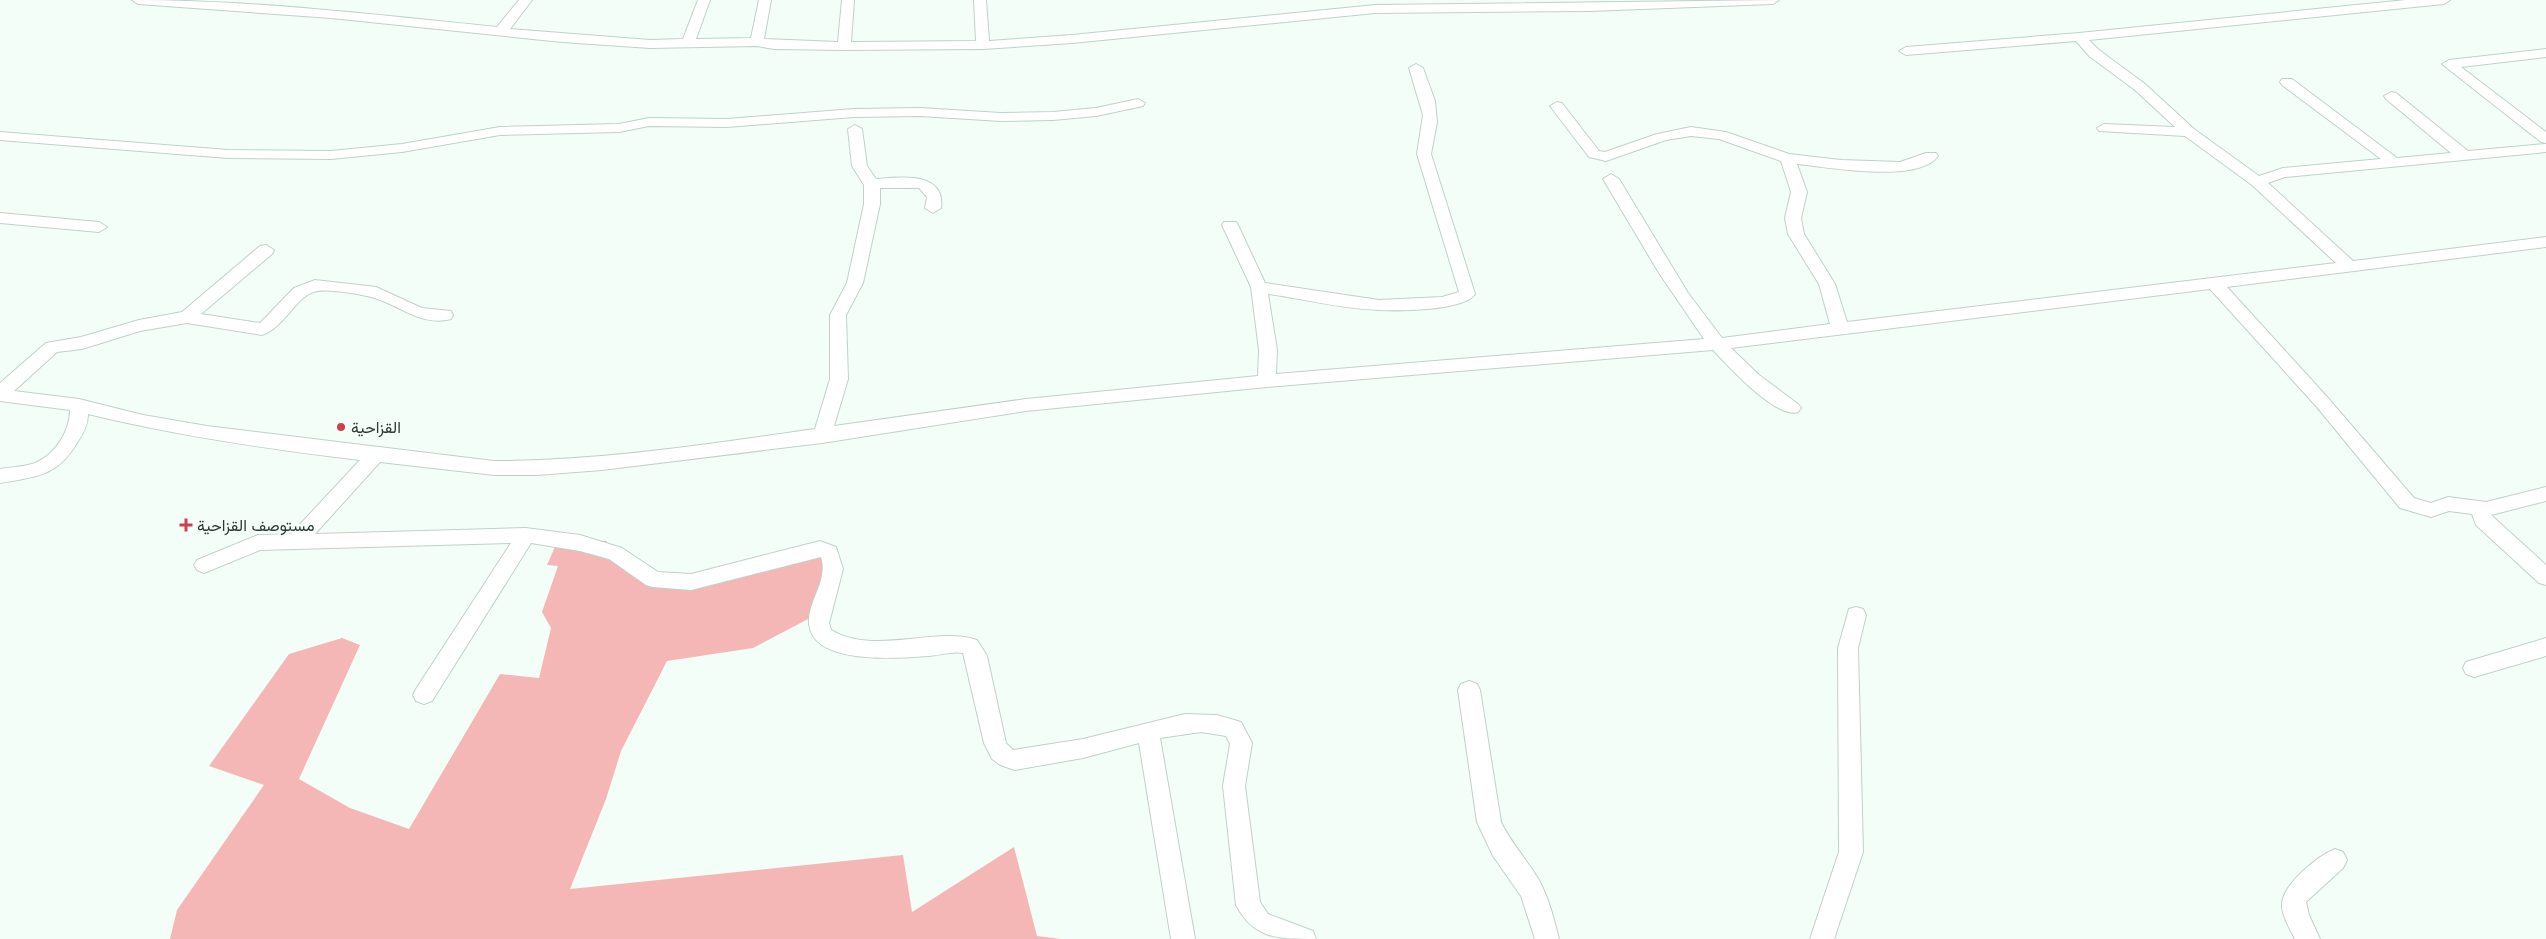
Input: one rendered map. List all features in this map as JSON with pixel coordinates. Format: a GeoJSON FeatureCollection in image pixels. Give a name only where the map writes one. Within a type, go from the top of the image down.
{"type":"FeatureCollection","features":[{"type":"Feature","properties":{"kind":"street"},"geometry":{"type":"LineString","coordinates":[[138,0],[297,11],[502,30],[562,38],[688,44],[757,42],[774,45],[844,46],[983,45],[1072,39],[1375,9],[1599,6],[1773,0]]}},
{"type":"Feature","properties":{"kind":"street"},"geometry":{"type":"LineString","coordinates":[[502,30],[526,0]]}},
{"type":"Feature","properties":{"kind":"street"},"geometry":{"type":"LineString","coordinates":[[688,44],[704,0]]}},
{"type":"Feature","properties":{"kind":"street"},"geometry":{"type":"LineString","coordinates":[[757,42],[765,0]]}},
{"type":"Feature","properties":{"kind":"street"},"geometry":{"type":"LineString","coordinates":[[844,46],[848,0]]}},
{"type":"Feature","properties":{"kind":"street"},"geometry":{"type":"LineString","coordinates":[[980,0],[983,45]]}},
{"type":"Feature","properties":{"kind":"street"},"geometry":{"type":"LineString","coordinates":[[1906,51],[2079,38],[2444,0]]}},
{"type":"Feature","properties":{"kind":"street"},"geometry":{"type":"LineString","coordinates":[[2079,38],[2094,53],[2140,87],[2189,132],[2257,182],[2349,266]]}},
{"type":"Feature","properties":{"kind":"street"},"geometry":{"type":"LineString","coordinates":[[2546,54],[2449,64],[2546,139]]}},
{"type":"Feature","properties":{"kind":"street"},"geometry":{"type":"LineString","coordinates":[[1259,287],[1296,291],[1332,300],[1379,305],[1447,302],[1462,298],[1467,294],[1424,154],[1430,125],[1430,112],[1416,68]]}},
{"type":"Feature","properties":{"kind":"street"},"geometry":{"type":"LineString","coordinates":[[2288,82],[2395,163]]}},
{"type":"Feature","properties":{"kind":"street"},"geometry":{"type":"LineString","coordinates":[[2391,96],[2466,157]]}},
{"type":"Feature","properties":{"kind":"street"},"geometry":{"type":"LineString","coordinates":[[0,136],[228,154],[331,155],[402,148],[500,131],[619,128],[649,122],[727,123],[863,113],[920,112],[1001,117],[1044,116],[1096,112],[1138,103]]}},
{"type":"Feature","properties":{"kind":"street"},"geometry":{"type":"LineString","coordinates":[[1557,106],[1594,154],[1600,157],[1606,157],[1663,136],[1688,131],[1720,134],[1787,158],[1862,166],[1901,167],[1923,162],[1931,156]]}},
{"type":"Feature","properties":{"kind":"street"},"geometry":{"type":"LineString","coordinates":[[2104,128],[2189,132]]}},
{"type":"Feature","properties":{"kind":"street"},"geometry":{"type":"LineString","coordinates":[[855,129],[860,168],[865,179],[872,184],[899,183],[927,186],[935,191],[937,198],[933,208]]}},
{"type":"Feature","properties":{"kind":"street"},"geometry":{"type":"LineString","coordinates":[[2257,182],[2283,173],[2546,148]]}},
{"type":"Feature","properties":{"kind":"street"},"geometry":{"type":"LineString","coordinates":[[1787,158],[1799,192],[1794,218],[1796,234],[1827,284],[1840,328]]}},
{"type":"Feature","properties":{"kind":"street"},"geometry":{"type":"LineString","coordinates":[[1612,178],[1666,270],[1718,344],[1751,377],[1792,408]]}},
{"type":"Feature","properties":{"kind":"street"},"geometry":{"type":"LineString","coordinates":[[822,436],[839,379],[838,315],[855,283],[872,204],[872,184]]}},
{"type":"Feature","properties":{"kind":"street"},"geometry":{"type":"LineString","coordinates":[[0,218],[98,227]]}},
{"type":"Feature","properties":{"kind":"street"},"geometry":{"type":"LineString","coordinates":[[1230,225],[1259,287],[1268,350],[1267,381]]}},
{"type":"Feature","properties":{"kind":"street"},"geometry":{"type":"LineString","coordinates":[[0,394],[79,405],[143,421],[207,433],[375,455],[494,468],[537,468],[602,464],[822,436],[1026,405],[1267,381],[1718,344],[2546,242]]}},
{"type":"Feature","properties":{"kind":"street"},"geometry":{"type":"LineString","coordinates":[[187,318],[226,281],[266,250]]}},
{"type":"Feature","properties":{"kind":"street"},"geometry":{"type":"LineString","coordinates":[[2214,284],[2322,402],[2407,503],[2431,510],[2448,504],[2486,509],[2546,494]]}},
{"type":"Feature","properties":{"kind":"street"},"geometry":{"type":"LineString","coordinates":[[0,394],[52,347],[82,343],[148,324],[187,318],[262,329],[271,324],[300,292],[314,285],[376,292],[419,312],[445,315]]}},
{"type":"Feature","properties":{"kind":"street"},"geometry":{"type":"LineString","coordinates":[[0,476],[51,465],[62,455],[80,421],[79,405]]}},
{"type":"Feature","properties":{"kind":"street"},"geometry":{"type":"LineString","coordinates":[[296,542],[375,455]]}},
{"type":"Feature","properties":{"kind":"street"},"geometry":{"type":"LineString","coordinates":[[2486,509],[2481,513],[2483,520],[2546,577]]}},
{"type":"Feature","properties":{"kind":"street"},"geometry":{"type":"LineString","coordinates":[[424,696],[526,535]]}},
{"type":"Feature","properties":{"kind":"street"},"geometry":{"type":"LineString","coordinates":[[204,565],[258,543],[526,535],[580,543],[615,552],[653,579],[691,582],[748,569],[820,549],[829,552],[833,567],[827,596],[818,624],[822,637],[831,643],[855,648],[914,648],[960,644],[970,646],[976,656],[995,743],[998,750],[1008,759],[1015,760],[1106,744],[1148,731],[1186,723],[1216,722],[1234,729],[1241,743],[1234,786],[1248,905],[1260,923],[1304,939]]}},
{"type":"Feature","properties":{"kind":"street"},"geometry":{"type":"LineString","coordinates":[[1822,939],[1851,852],[1848,648],[1856,615]]}},
{"type":"Feature","properties":{"kind":"street"},"geometry":{"type":"LineString","coordinates":[[2474,668],[2546,647]]}},
{"type":"Feature","properties":{"kind":"street"},"geometry":{"type":"LineString","coordinates":[[1469,690],[1490,822],[1501,848],[1530,888],[1540,910],[1547,939]]}},
{"type":"Feature","properties":{"kind":"street"},"geometry":{"type":"LineString","coordinates":[[1148,731],[1183,939]]}},
{"type":"Feature","properties":{"kind":"street"},"geometry":{"type":"LineString","coordinates":[[2308,939],[2295,908],[2294,900],[2299,892],[2335,860]]}},
{"type":"Feature","properties":{"kind":"shaded area"},"geometry":{"type":"Polygon","coordinates":[[[558,540],[607,541],[603,549],[641,571],[691,582],[820,549],[833,567],[810,618],[753,648],[667,661],[621,751],[606,799],[570,889],[903,855],[912,912],[1014,847],[1037,936],[1061,939],[170,939],[177,910],[264,785],[209,766],[289,654],[342,638],[360,645],[299,779],[350,808],[409,829],[500,674],[539,678],[551,628],[542,612],[558,566],[547,565],[558,540]]]}},
{"type":"Feature","properties":{"kind":"place","name":"القزاحية"},"geometry":{"type":"Point","coordinates":[341,427]}},
{"type":"Feature","properties":{"kind":"place","name":"مستوصف القزاحية"},"geometry":{"type":"Point","coordinates":[186,525]}}]}
